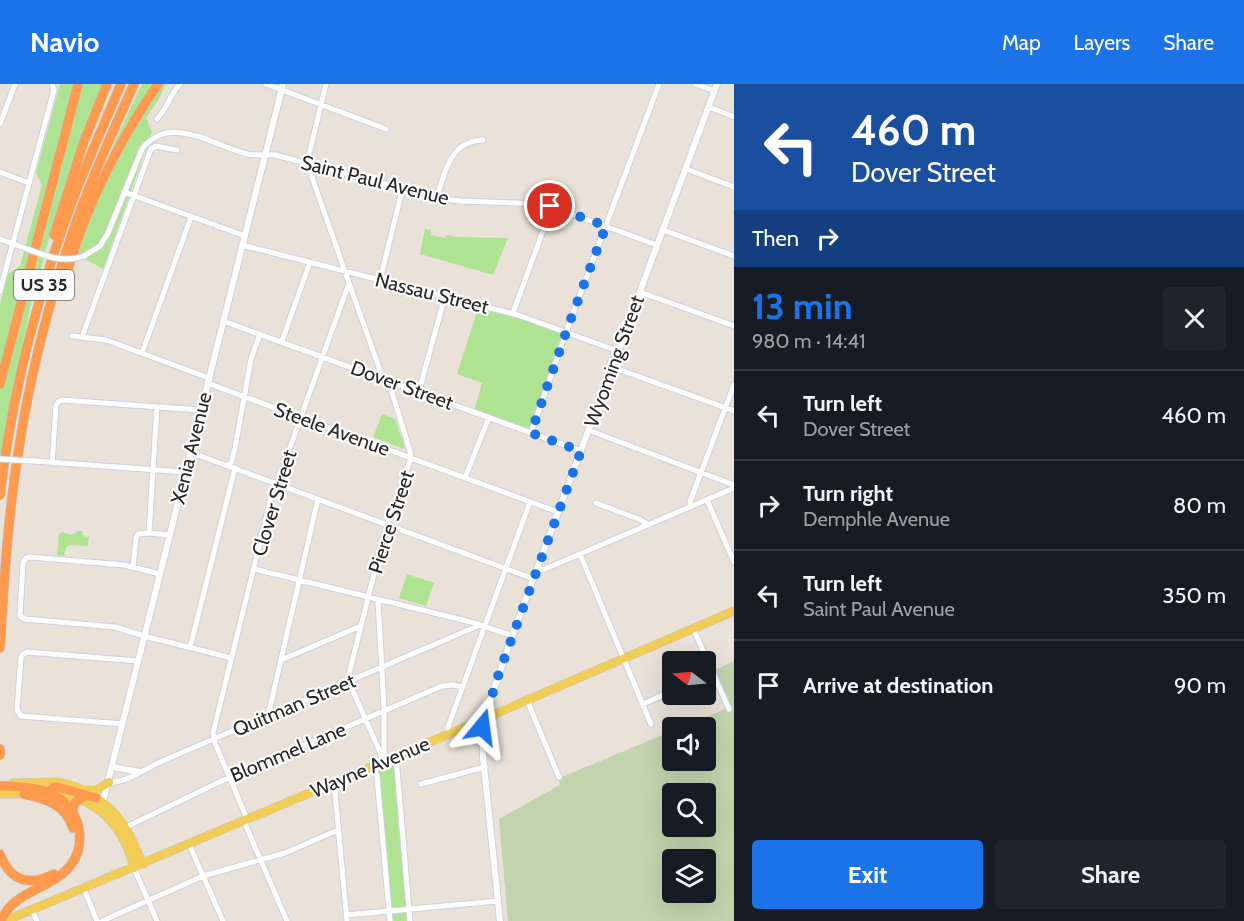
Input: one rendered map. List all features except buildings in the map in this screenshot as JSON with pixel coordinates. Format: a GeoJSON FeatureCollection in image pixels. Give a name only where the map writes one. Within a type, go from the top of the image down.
{"type":"FeatureCollection","features":[{"type":"Feature","properties":{"kind":"highway"},"geometry":{"type":"LineString","coordinates":[[0,384],[78,84]]}},
{"type":"Feature","properties":{"kind":"highway"},"geometry":{"type":"LineString","coordinates":[[35,317],[64,203],[83,144],[107,84]]}},
{"type":"Feature","properties":{"kind":"highway","name":"US 35"},"geometry":{"type":"LineString","coordinates":[[0,495],[12,416],[35,317],[75,193],[121,84]]}},
{"type":"Feature","properties":{"kind":"highway","name":"US 35"},"geometry":{"type":"LineString","coordinates":[[0,648],[11,502],[35,366],[67,248],[85,197],[134,84]]}},
{"type":"Feature","properties":{"kind":"highway"},"geometry":{"type":"LineString","coordinates":[[19,448],[55,309],[86,217],[131,126],[158,84]]}},
{"type":"Feature","properties":{"kind":"highway"},"geometry":{"type":"LineString","coordinates":[[0,749],[0,755]]}},
{"type":"Feature","properties":{"kind":"highway"},"geometry":{"type":"LineString","coordinates":[[0,785],[43,789],[66,815],[74,831],[72,851],[63,867],[47,878],[24,880],[15,876],[7,869],[0,854]]}},
{"type":"Feature","properties":{"kind":"highway"},"geometry":{"type":"LineString","coordinates":[[52,798],[51,789],[58,787],[100,804]]}},
{"type":"Feature","properties":{"kind":"highway"},"geometry":{"type":"LineString","coordinates":[[5,921],[5,911],[19,898],[62,875],[73,861],[79,847],[78,823],[73,812],[60,798],[46,799],[24,794]]}},
{"type":"Feature","properties":{"kind":"highway"},"geometry":{"type":"LineString","coordinates":[[73,812],[73,804],[81,794]]}},
{"type":"Feature","properties":{"kind":"main road","name":"Wayne Avenue"},"geometry":{"type":"LineString","coordinates":[[5,921],[734,612]]}},
{"type":"Feature","properties":{"kind":"main road"},"geometry":{"type":"LineString","coordinates":[[461,729],[475,732],[482,738]]}},
{"type":"Feature","properties":{"kind":"main road"},"geometry":{"type":"LineString","coordinates":[[0,785],[57,782],[100,804],[115,814],[134,868]]}},
{"type":"Feature","properties":{"kind":"main road"},"geometry":{"type":"LineString","coordinates":[[52,798],[97,790],[108,782]]}},
{"type":"Feature","properties":{"kind":"main road"},"geometry":{"type":"LineString","coordinates":[[0,794],[24,794]]}},
{"type":"Feature","properties":{"kind":"main road"},"geometry":{"type":"LineString","coordinates":[[81,794],[100,804]]}},
{"type":"Feature","properties":{"kind":"main road"},"geometry":{"type":"LineString","coordinates":[[122,831],[143,864]]}},
{"type":"Feature","properties":{"kind":"street"},"geometry":{"type":"LineString","coordinates":[[0,124],[15,84]]}},
{"type":"Feature","properties":{"kind":"street"},"geometry":{"type":"LineString","coordinates":[[0,291],[54,90],[52,84]]}},
{"type":"Feature","properties":{"kind":"street"},"geometry":{"type":"LineString","coordinates":[[157,119],[165,109],[171,94],[180,84]]}},
{"type":"Feature","properties":{"kind":"street"},"geometry":{"type":"LineString","coordinates":[[266,84],[282,87],[320,105],[386,129]]}},
{"type":"Feature","properties":{"kind":"street"},"geometry":{"type":"LineString","coordinates":[[326,84],[307,163],[349,283]]}},
{"type":"Feature","properties":{"kind":"street"},"geometry":{"type":"LineString","coordinates":[[531,433],[659,84]]}},
{"type":"Feature","properties":{"kind":"street"},"geometry":{"type":"LineString","coordinates":[[695,84],[714,91]]}},
{"type":"Feature","properties":{"kind":"street","name":"Wyoming Street"},"geometry":{"type":"LineString","coordinates":[[500,921],[482,738],[484,718],[717,84]]}},
{"type":"Feature","properties":{"kind":"street","name":"Xenia Avenue"},"geometry":{"type":"LineString","coordinates":[[100,804],[123,724],[282,87]]}},
{"type":"Feature","properties":{"kind":"street"},"geometry":{"type":"LineString","coordinates":[[709,107],[734,117]]}},
{"type":"Feature","properties":{"kind":"street","name":"Saint Paul Avenue"},"geometry":{"type":"LineString","coordinates":[[13,243],[57,259],[71,260],[94,251],[104,240],[112,223],[142,149],[151,138],[170,131],[182,132],[250,155],[275,155],[437,197],[461,201],[535,202],[552,206],[657,245]]}},
{"type":"Feature","properties":{"kind":"street"},"geometry":{"type":"LineString","coordinates":[[437,197],[452,157],[462,146],[483,140]]}},
{"type":"Feature","properties":{"kind":"street"},"geometry":{"type":"LineString","coordinates":[[82,337],[152,149],[156,146],[177,150]]}},
{"type":"Feature","properties":{"kind":"street"},"geometry":{"type":"LineString","coordinates":[[686,169],[734,186]]}},
{"type":"Feature","properties":{"kind":"street"},"geometry":{"type":"LineString","coordinates":[[0,172],[29,183]]}},
{"type":"Feature","properties":{"kind":"street"},"geometry":{"type":"LineString","coordinates":[[380,280],[403,188]]}},
{"type":"Feature","properties":{"kind":"street"},"geometry":{"type":"LineString","coordinates":[[124,192],[245,236]]}},
{"type":"Feature","properties":{"kind":"street"},"geometry":{"type":"LineString","coordinates":[[513,313],[552,206]]}},
{"type":"Feature","properties":{"kind":"street"},"geometry":{"type":"LineString","coordinates":[[142,353],[191,217]]}},
{"type":"Feature","properties":{"kind":"street"},"geometry":{"type":"LineString","coordinates":[[663,230],[734,256]]}},
{"type":"Feature","properties":{"kind":"street"},"geometry":{"type":"LineString","coordinates":[[0,239],[13,243]]}},
{"type":"Feature","properties":{"kind":"street","name":"Nassau Street"},"geometry":{"type":"LineString","coordinates":[[242,245],[513,313],[618,351]]}},
{"type":"Feature","properties":{"kind":"street"},"geometry":{"type":"LineString","coordinates":[[282,341],[310,262]]}},
{"type":"Feature","properties":{"kind":"street","name":"Clover Street"},"geometry":{"type":"LineString","coordinates":[[214,740],[213,733],[276,483],[349,283]]}},
{"type":"Feature","properties":{"kind":"street","name":"Pierce Street"},"geometry":{"type":"LineString","coordinates":[[349,283],[381,373],[390,386],[411,458],[387,524],[348,678],[349,682]]}},
{"type":"Feature","properties":{"kind":"street"},"geometry":{"type":"LineString","coordinates":[[640,292],[734,326]]}},
{"type":"Feature","properties":{"kind":"street"},"geometry":{"type":"LineString","coordinates":[[419,392],[445,296]]}},
{"type":"Feature","properties":{"kind":"street","name":"Dover Street"},"geometry":{"type":"LineString","coordinates":[[223,321],[581,451]]}},
{"type":"Feature","properties":{"kind":"street"},"geometry":{"type":"LineString","coordinates":[[190,648],[232,467],[254,349],[260,334]]}},
{"type":"Feature","properties":{"kind":"street","name":"Steele Avenue"},"geometry":{"type":"LineString","coordinates":[[72,336],[106,340],[142,353],[244,397],[558,512]]}},
{"type":"Feature","properties":{"kind":"street"},"geometry":{"type":"LineString","coordinates":[[612,367],[734,411]]}},
{"type":"Feature","properties":{"kind":"street"},"geometry":{"type":"LineString","coordinates":[[691,507],[690,502],[734,385]]}},
{"type":"Feature","properties":{"kind":"street"},"geometry":{"type":"LineString","coordinates":[[52,463],[56,406],[63,400],[201,410]]}},
{"type":"Feature","properties":{"kind":"street"},"geometry":{"type":"LineString","coordinates":[[149,533],[157,407]]}},
{"type":"Feature","properties":{"kind":"street"},"geometry":{"type":"LineString","coordinates":[[465,478],[489,417]]}},
{"type":"Feature","properties":{"kind":"street"},"geometry":{"type":"LineString","coordinates":[[588,430],[734,487]]}},
{"type":"Feature","properties":{"kind":"street"},"geometry":{"type":"LineString","coordinates":[[190,452],[534,579]]}},
{"type":"Feature","properties":{"kind":"street"},"geometry":{"type":"LineString","coordinates":[[0,459],[185,472]]}},
{"type":"Feature","properties":{"kind":"street"},"geometry":{"type":"LineString","coordinates":[[537,570],[545,569],[734,487]]}},
{"type":"Feature","properties":{"kind":"street"},"geometry":{"type":"LineString","coordinates":[[268,716],[318,499]]}},
{"type":"Feature","properties":{"kind":"street"},"geometry":{"type":"LineString","coordinates":[[707,500],[734,562]]}},
{"type":"Feature","properties":{"kind":"street"},"geometry":{"type":"LineString","coordinates":[[450,734],[447,730],[482,625],[530,502]]}},
{"type":"Feature","properties":{"kind":"street"},"geometry":{"type":"LineString","coordinates":[[596,503],[642,520],[649,525]]}},
{"type":"Feature","properties":{"kind":"street"},"geometry":{"type":"LineString","coordinates":[[133,567],[136,536],[149,533],[170,535]]}},
{"type":"Feature","properties":{"kind":"street"},"geometry":{"type":"LineString","coordinates":[[580,554],[651,724]]}},
{"type":"Feature","properties":{"kind":"street"},"geometry":{"type":"LineString","coordinates":[[160,574],[124,565],[26,558],[23,562],[21,617],[25,620],[107,626],[232,658]]}},
{"type":"Feature","properties":{"kind":"street"},"geometry":{"type":"LineString","coordinates":[[254,570],[482,625],[513,636]]}},
{"type":"Feature","properties":{"kind":"street"},"geometry":{"type":"LineString","coordinates":[[378,600],[384,711],[384,762]]}},
{"type":"Feature","properties":{"kind":"street","name":"Quitman Street"},"geometry":{"type":"LineString","coordinates":[[108,782],[118,782],[482,625]]}},
{"type":"Feature","properties":{"kind":"street"},"geometry":{"type":"LineString","coordinates":[[281,660],[361,626]]}},
{"type":"Feature","properties":{"kind":"street"},"geometry":{"type":"LineString","coordinates":[[693,628],[703,651]]}},
{"type":"Feature","properties":{"kind":"street"},"geometry":{"type":"LineString","coordinates":[[123,724],[21,716],[17,710],[21,657],[27,652],[138,661]]}},
{"type":"Feature","properties":{"kind":"street"},"geometry":{"type":"LineString","coordinates":[[716,681],[729,709]]}},
{"type":"Feature","properties":{"kind":"street"},"geometry":{"type":"LineString","coordinates":[[349,682],[384,762]]}},
{"type":"Feature","properties":{"kind":"street","name":"Blommel Lane"},"geometry":{"type":"LineString","coordinates":[[122,831],[230,777],[442,686],[453,684],[463,687]]}},
{"type":"Feature","properties":{"kind":"street"},"geometry":{"type":"LineString","coordinates":[[643,704],[662,695]]}},
{"type":"Feature","properties":{"kind":"street"},"geometry":{"type":"LineString","coordinates":[[526,700],[559,777]]}},
{"type":"Feature","properties":{"kind":"street"},"geometry":{"type":"LineString","coordinates":[[214,740],[245,814],[246,826],[287,921]]}},
{"type":"Feature","properties":{"kind":"street"},"geometry":{"type":"LineString","coordinates":[[396,757],[410,921]]}},
{"type":"Feature","properties":{"kind":"street"},"geometry":{"type":"LineString","coordinates":[[373,766],[377,776],[390,921]]}},
{"type":"Feature","properties":{"kind":"street"},"geometry":{"type":"LineString","coordinates":[[112,767],[140,772]]}},
{"type":"Feature","properties":{"kind":"street"},"geometry":{"type":"LineString","coordinates":[[421,784],[485,767]]}},
{"type":"Feature","properties":{"kind":"street"},"geometry":{"type":"LineString","coordinates":[[334,782],[346,918],[389,910],[498,901]]}},
{"type":"Feature","properties":{"kind":"street"},"geometry":{"type":"LineString","coordinates":[[102,921],[203,876],[285,853],[338,830]]}},
{"type":"Feature","properties":{"kind":"street"},"geometry":{"type":"LineString","coordinates":[[189,844],[223,921]]}},
{"type":"Feature","properties":{"kind":"street"},"geometry":{"type":"LineString","coordinates":[[134,868],[157,921]]}},
{"type":"Feature","properties":{"kind":"street"},"geometry":{"type":"LineString","coordinates":[[84,889],[98,921]]}},
{"type":"Feature","properties":{"kind":"street"},"geometry":{"type":"LineString","coordinates":[[32,910],[37,921]]}},
{"type":"Feature","properties":{"kind":"green space"},"geometry":{"type":"Polygon","coordinates":[[[60,84],[107,84],[76,152],[51,231],[30,308],[0,453],[0,304],[8,274],[20,266],[42,185],[36,173],[60,84]]]}},
{"type":"Feature","properties":{"kind":"green space"},"geometry":{"type":"Polygon","coordinates":[[[142,84],[166,84],[146,118],[152,132],[103,269],[78,255],[113,145],[142,84]]]}},
{"type":"Feature","properties":{"kind":"green space"},"geometry":{"type":"Polygon","coordinates":[[[425,229],[431,230],[430,235],[445,238],[447,235],[508,238],[493,275],[420,254],[425,229]]]}},
{"type":"Feature","properties":{"kind":"green space"},"geometry":{"type":"Polygon","coordinates":[[[479,305],[567,332],[531,433],[474,411],[482,383],[457,374],[479,305]]]}},
{"type":"Feature","properties":{"kind":"green space"},"geometry":{"type":"Polygon","coordinates":[[[382,414],[395,419],[404,449],[373,437],[382,414]]]}},
{"type":"Feature","properties":{"kind":"green space"},"geometry":{"type":"Polygon","coordinates":[[[82,531],[86,537],[89,536],[88,546],[70,545],[66,548],[64,556],[57,555],[59,534],[62,532],[72,534],[82,531]]]}},
{"type":"Feature","properties":{"kind":"green space"},"geometry":{"type":"Polygon","coordinates":[[[407,574],[434,583],[426,606],[399,598],[407,574]]]}},
{"type":"Feature","properties":{"kind":"green space"},"geometry":{"type":"Polygon","coordinates":[[[734,661],[734,921],[508,921],[499,819],[560,785],[558,779],[662,735],[662,771],[716,771],[716,717],[706,717],[730,707],[716,670],[734,661]]]}},
{"type":"Feature","properties":{"kind":"green space"},"geometry":{"type":"Polygon","coordinates":[[[393,765],[396,770],[410,921],[390,921],[378,771],[393,765]]]}},
{"type":"Feature","properties":{"kind":"route"},"geometry":{"type":"LineString","coordinates":[[482,727],[499,673],[581,451],[531,433],[606,226],[550,206]]}}]}
